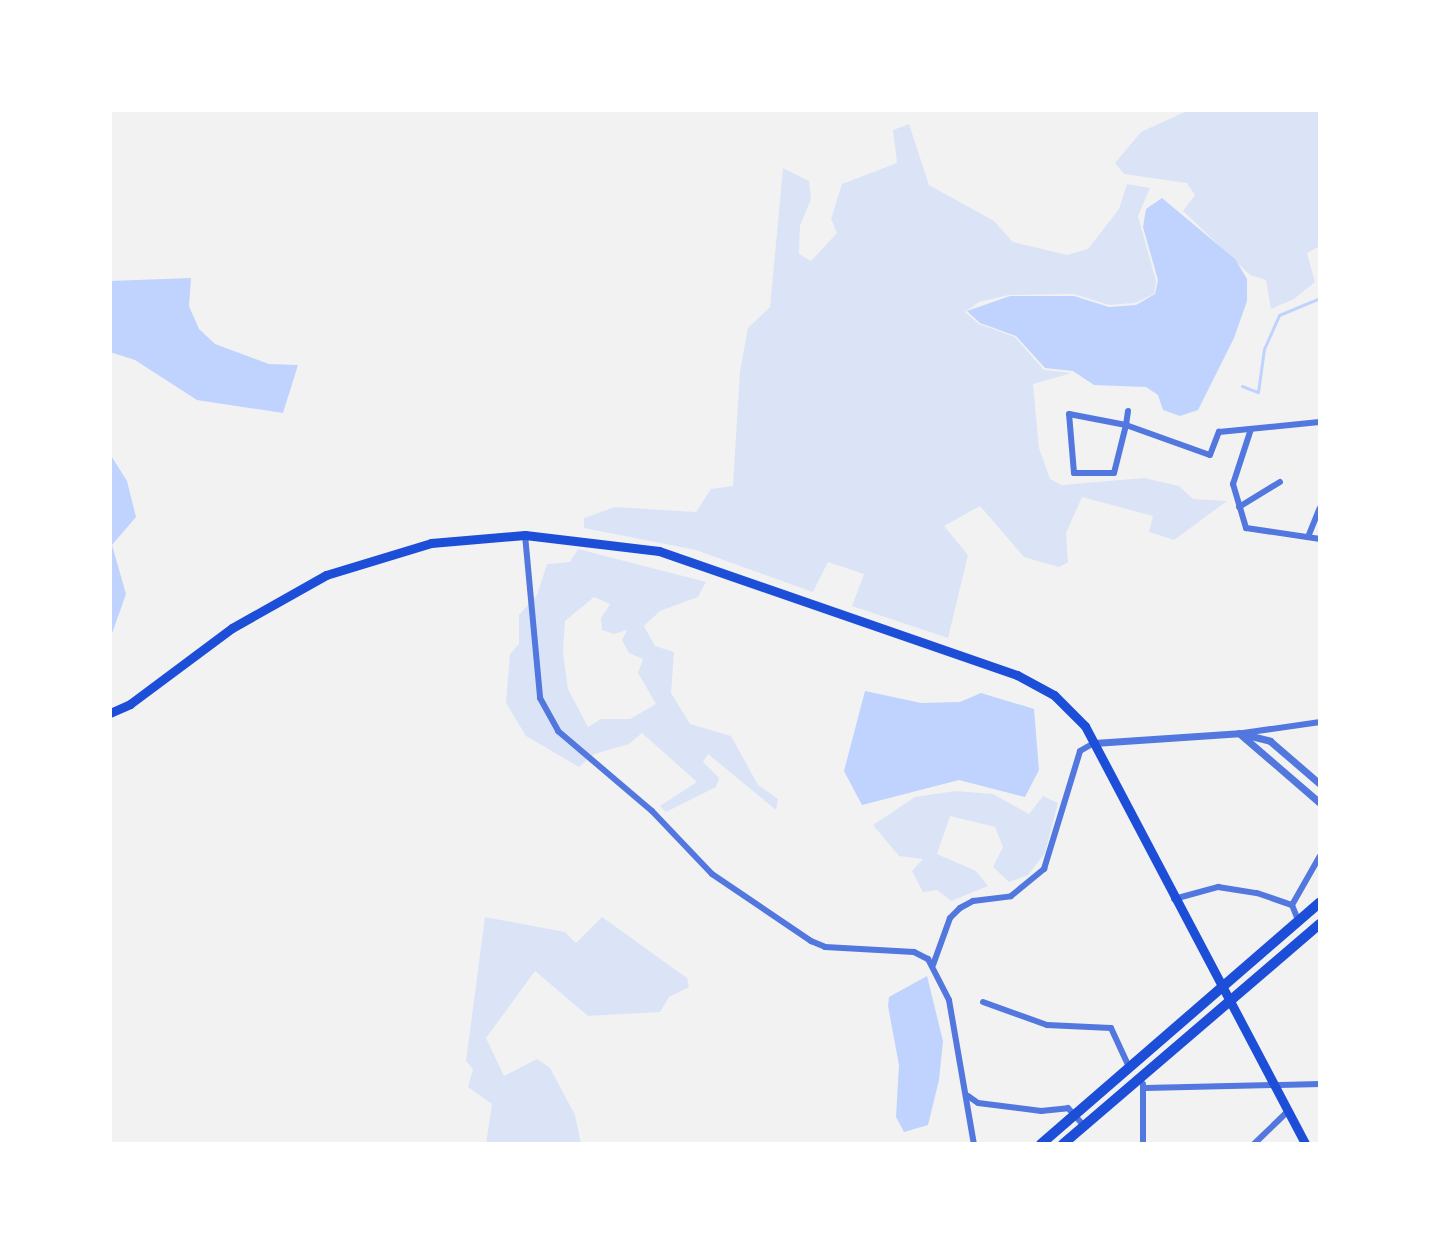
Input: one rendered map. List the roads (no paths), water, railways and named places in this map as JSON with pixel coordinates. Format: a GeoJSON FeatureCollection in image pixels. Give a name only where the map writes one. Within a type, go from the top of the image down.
{"type":"FeatureCollection","features":[{"type":"Feature","properties":{"kind":"highway"},"geometry":{"type":"LineString","coordinates":[[1041,1144],[1320,902]]}},
{"type":"Feature","properties":{"kind":"highway"},"geometry":{"type":"LineString","coordinates":[[1063,1144],[1142,1083],[1320,924]]}},
{"type":"Feature","properties":{"kind":"main road"},"geometry":{"type":"LineString","coordinates":[[110,713],[130,704],[232,628],[326,575],[431,543],[525,535],[659,551],[1017,675],[1068,707],[1094,743],[1228,1003],[1305,1144]]}},
{"type":"Feature","properties":{"kind":"street"},"geometry":{"type":"LineString","coordinates":[[1128,411],[1126,425],[1114,473],[1074,473],[1069,414],[1126,425],[1210,455],[1219,432],[1320,422]]}},
{"type":"Feature","properties":{"kind":"street"},"geometry":{"type":"LineString","coordinates":[[1251,429],[1233,484],[1246,528],[1320,539]]}},
{"type":"Feature","properties":{"kind":"street"},"geometry":{"type":"LineString","coordinates":[[1239,507],[1280,482]]}},
{"type":"Feature","properties":{"kind":"street"},"geometry":{"type":"LineString","coordinates":[[1308,537],[1320,508]]}},
{"type":"Feature","properties":{"kind":"street"},"geometry":{"type":"LineString","coordinates":[[525,535],[540,698],[558,731],[652,811],[712,874],[811,941],[825,947],[914,952],[933,965],[949,1000],[974,1144]]}},
{"type":"Feature","properties":{"kind":"street"},"geometry":{"type":"LineString","coordinates":[[933,965],[950,918],[960,908],[973,901],[1011,896],[1044,869],[1080,751],[1094,743],[1239,733],[1320,722]]}},
{"type":"Feature","properties":{"kind":"street"},"geometry":{"type":"LineString","coordinates":[[1239,733],[1270,741],[1320,784]]}},
{"type":"Feature","properties":{"kind":"street"},"geometry":{"type":"LineString","coordinates":[[1239,733],[1320,803]]}},
{"type":"Feature","properties":{"kind":"street"},"geometry":{"type":"LineString","coordinates":[[1292,905],[1320,856]]}},
{"type":"Feature","properties":{"kind":"street"},"geometry":{"type":"LineString","coordinates":[[1174,899],[1218,887],[1278,897],[1292,905],[1298,920]]}},
{"type":"Feature","properties":{"kind":"street"},"geometry":{"type":"LineString","coordinates":[[983,1002],[1047,1025],[1111,1028],[1129,1067]]}},
{"type":"Feature","properties":{"kind":"street"},"geometry":{"type":"LineString","coordinates":[[1143,1144],[1142,1083],[1274,1088],[1320,1084]]}},
{"type":"Feature","properties":{"kind":"street"},"geometry":{"type":"LineString","coordinates":[[968,1096],[978,1103],[1029,1110],[1068,1108],[1084,1126]]}},
{"type":"Feature","properties":{"kind":"street"},"geometry":{"type":"LineString","coordinates":[[1254,1144],[1287,1112]]}},
{"type":"Feature","properties":{"kind":"water"},"geometry":{"type":"Polygon","coordinates":[[[1162,198],[1235,259],[1247,279],[1247,301],[1234,338],[1198,410],[1180,416],[1163,410],[1158,395],[1146,387],[1094,385],[1073,371],[1045,368],[1016,336],[980,323],[967,311],[1010,296],[1074,296],[1109,307],[1136,305],[1155,294],[1158,280],[1143,227],[1146,209],[1162,198]]]}},
{"type":"Feature","properties":{"kind":"water"},"geometry":{"type":"Polygon","coordinates":[[[191,278],[189,306],[199,329],[215,344],[269,364],[298,365],[283,413],[197,400],[135,360],[110,352],[110,281],[191,278]]]}},
{"type":"Feature","properties":{"kind":"water"},"geometry":{"type":"Polygon","coordinates":[[[110,454],[127,481],[136,517],[112,545],[126,594],[110,639],[110,454]]]}},
{"type":"Feature","properties":{"kind":"water"},"geometry":{"type":"Polygon","coordinates":[[[865,691],[921,703],[960,702],[981,693],[1034,709],[1039,770],[1025,797],[959,780],[862,805],[844,771],[865,691]]]}},
{"type":"Feature","properties":{"kind":"water"},"geometry":{"type":"Polygon","coordinates":[[[927,976],[943,1041],[939,1080],[928,1125],[904,1132],[896,1117],[899,1065],[889,997],[927,976]]]}},
{"type":"Feature","properties":{"kind":"waterway"},"geometry":{"type":"LineString","coordinates":[[1242,386],[1258,392],[1264,349],[1279,315],[1320,298]]}}]}
